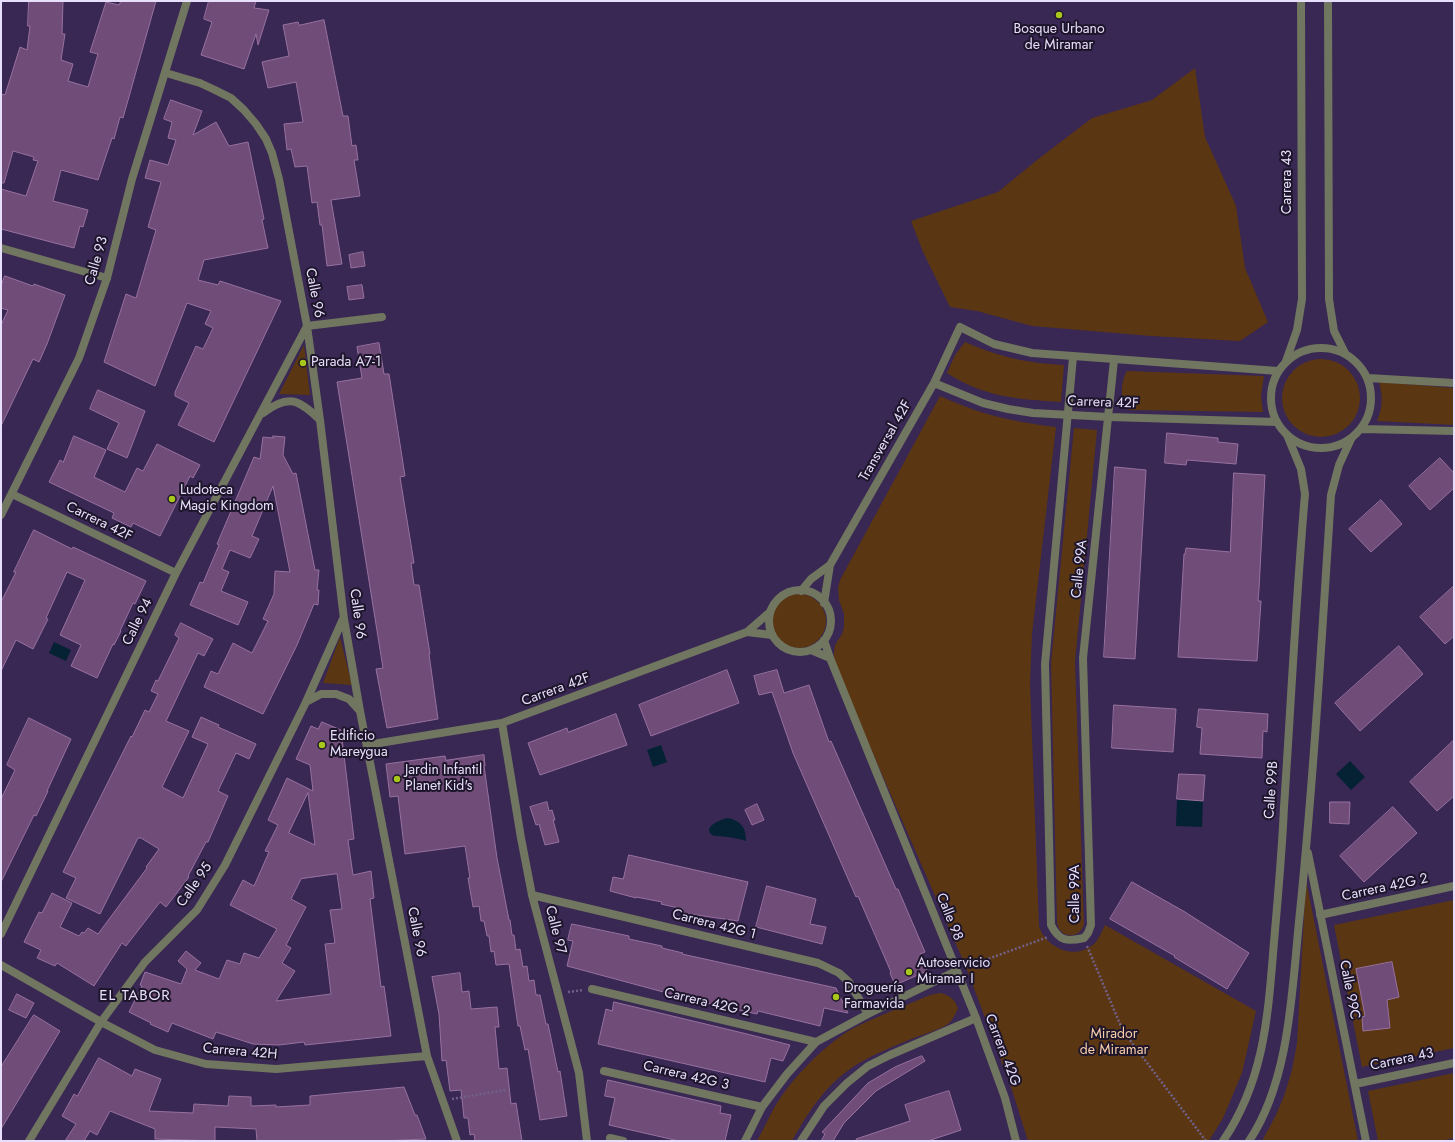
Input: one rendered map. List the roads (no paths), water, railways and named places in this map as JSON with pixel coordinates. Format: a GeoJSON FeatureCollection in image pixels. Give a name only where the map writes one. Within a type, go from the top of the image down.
{"type":"FeatureCollection","features":[{"type":"Feature","properties":{"kind":"street","name":"Calle 93"},"geometry":{"type":"LineString","coordinates":[[1,515],[79,358],[107,278],[132,179],[187,1]]}},
{"type":"Feature","properties":{"kind":"street","name":"Carrera 43"},"geometry":{"type":"LineString","coordinates":[[1286,362],[1296,330],[1302,299],[1301,1]]}},
{"type":"Feature","properties":{"kind":"street"},"geometry":{"type":"LineString","coordinates":[[1328,1],[1329,299],[1334,331],[1345,353]]}},
{"type":"Feature","properties":{"kind":"street","name":"Calle 96"},"geometry":{"type":"LineString","coordinates":[[166,73],[200,83],[231,98],[256,124],[266,139],[272,153],[279,179],[307,326],[344,619],[360,711],[427,1056],[457,1141]]}},
{"type":"Feature","properties":{"kind":"street"},"geometry":{"type":"LineString","coordinates":[[1,248],[107,278]]}},
{"type":"Feature","properties":{"kind":"street"},"geometry":{"type":"LineString","coordinates":[[307,326],[382,317]]}},
{"type":"Feature","properties":{"kind":"street","name":"Calle 94"},"geometry":{"type":"LineString","coordinates":[[1,934],[176,573],[307,326]]}},
{"type":"Feature","properties":{"kind":"street","name":"Transversal 42F"},"geometry":{"type":"LineString","coordinates":[[824,603],[830,565],[934,383],[960,327],[994,344],[1032,353],[1073,357]]}},
{"type":"Feature","properties":{"kind":"street"},"geometry":{"type":"LineString","coordinates":[[1249,1141],[1267,1108],[1281,1064],[1285,1045],[1307,845],[1331,495],[1339,465],[1351,439],[1362,428],[1370,413],[1372,395],[1368,378],[1358,363],[1345,353],[1330,348],[1314,348],[1299,353],[1286,362],[1278,371],[1272,387],[1271,405],[1277,422],[1287,435],[1301,444],[1318,448],[1335,446],[1351,439]]}},
{"type":"Feature","properties":{"kind":"street"},"geometry":{"type":"LineString","coordinates":[[1073,357],[1278,371]]}},
{"type":"Feature","properties":{"kind":"street","name":"Calle 99A"},"geometry":{"type":"LineString","coordinates":[[1073,357],[1045,664],[1051,925],[1056,934],[1067,940],[1084,938],[1091,925],[1084,658],[1114,360]]}},
{"type":"Feature","properties":{"kind":"street"},"geometry":{"type":"LineString","coordinates":[[1368,378],[1454,383]]}},
{"type":"Feature","properties":{"kind":"street","name":"Carrera 42F"},"geometry":{"type":"LineString","coordinates":[[934,383],[989,405],[1033,413],[1277,422]]}},
{"type":"Feature","properties":{"kind":"street"},"geometry":{"type":"LineString","coordinates":[[260,414],[274,404],[282,401],[288,401],[304,406],[320,420]]}},
{"type":"Feature","properties":{"kind":"street"},"geometry":{"type":"LineString","coordinates":[[1362,428],[1454,431]]}},
{"type":"Feature","properties":{"kind":"street","name":"Calle 99B"},"geometry":{"type":"LineString","coordinates":[[1223,1141],[1232,1128],[1250,1089],[1259,1060],[1267,1023],[1282,851],[1305,494],[1301,469],[1287,435]]}},
{"type":"Feature","properties":{"kind":"street","name":"Carrera 42F"},"geometry":{"type":"LineString","coordinates":[[12,494],[176,573]]}},
{"type":"Feature","properties":{"kind":"street","name":"Transversal 42F"},"geometry":{"type":"LineString","coordinates":[[801,591],[811,579],[830,565]]}},
{"type":"Feature","properties":{"kind":"street"},"geometry":{"type":"LineString","coordinates":[[801,591],[814,594],[824,603],[830,620],[828,632],[824,640],[811,650],[799,652],[787,649],[777,642],[772,635],[769,622],[770,612],[779,598],[788,593],[801,591]]}},
{"type":"Feature","properties":{"kind":"street","name":"Carrera 42F"},"geometry":{"type":"LineString","coordinates":[[367,745],[502,723],[747,632],[770,612]]}},
{"type":"Feature","properties":{"kind":"street","name":"Calle 95"},"geometry":{"type":"LineString","coordinates":[[29,1141],[101,1022],[145,962],[197,910],[225,865],[306,702],[344,619]]}},
{"type":"Feature","properties":{"kind":"street","name":"Carrera 42F"},"geometry":{"type":"LineString","coordinates":[[747,632],[772,635]]}},
{"type":"Feature","properties":{"kind":"street","name":"Calle 98"},"geometry":{"type":"LineString","coordinates":[[824,640],[956,971]]}},
{"type":"Feature","properties":{"kind":"street"},"geometry":{"type":"LineString","coordinates":[[811,650],[830,658]]}},
{"type":"Feature","properties":{"kind":"street"},"geometry":{"type":"LineString","coordinates":[[306,702],[322,694],[336,694],[349,699],[360,711]]}},
{"type":"Feature","properties":{"kind":"street","name":"Calle 97"},"geometry":{"type":"LineString","coordinates":[[502,723],[532,894],[579,1073],[587,1141]]}},
{"type":"Feature","properties":{"kind":"street","name":"Calle 99C"},"geometry":{"type":"LineString","coordinates":[[1307,845],[1366,1141]]}},
{"type":"Feature","properties":{"kind":"street","name":"Carrera 42G 2"},"geometry":{"type":"LineString","coordinates":[[1320,915],[1454,886]]}},
{"type":"Feature","properties":{"kind":"street","name":"Carrera 42G 1"},"geometry":{"type":"LineString","coordinates":[[532,894],[818,963],[839,973],[850,982],[868,1014]]}},
{"type":"Feature","properties":{"kind":"street","name":"Carrera 42H"},"geometry":{"type":"LineString","coordinates":[[1,965],[101,1022],[155,1050],[206,1064],[276,1069],[427,1056]]}},
{"type":"Feature","properties":{"kind":"street"},"geometry":{"type":"LineString","coordinates":[[745,1141],[762,1107],[787,1074],[816,1042],[868,1014],[956,971]]}},
{"type":"Feature","properties":{"kind":"street","name":"Carrera 42G"},"geometry":{"type":"LineString","coordinates":[[956,971],[976,1018],[1006,1098],[1016,1141]]}},
{"type":"Feature","properties":{"kind":"street","name":"Carrera 42G 2"},"geometry":{"type":"LineString","coordinates":[[592,989],[816,1042]]}},
{"type":"Feature","properties":{"kind":"street"},"geometry":{"type":"LineString","coordinates":[[801,1141],[824,1106],[847,1083],[868,1066],[976,1018]]}},
{"type":"Feature","properties":{"kind":"street","name":"Carrera 43"},"geometry":{"type":"LineString","coordinates":[[1355,1084],[1454,1063]]}},
{"type":"Feature","properties":{"kind":"street","name":"Carrera 42G 3"},"geometry":{"type":"LineString","coordinates":[[604,1071],[762,1107]]}},
{"type":"Feature","properties":{"kind":"street"},"geometry":{"type":"LineString","coordinates":[[610,1138],[623,1141]]}},
{"type":"Feature","properties":{"kind":"water"},"geometry":{"type":"Polygon","coordinates":[[[54,642],[71,650],[66,661],[49,653],[54,642]]]}},
{"type":"Feature","properties":{"kind":"water"},"geometry":{"type":"Polygon","coordinates":[[[661,745],[667,762],[653,767],[647,750],[661,745]]]}},
{"type":"Feature","properties":{"kind":"water"},"geometry":{"type":"Polygon","coordinates":[[[1350,761],[1365,777],[1351,790],[1336,774],[1350,761]]]}},
{"type":"Feature","properties":{"kind":"water"},"geometry":{"type":"Polygon","coordinates":[[[1177,799],[1203,801],[1202,827],[1176,826],[1177,799]]]}},
{"type":"Feature","properties":{"kind":"water"},"geometry":{"type":"Polygon","coordinates":[[[728,818],[742,825],[745,832],[746,841],[712,835],[709,829],[711,826],[728,818]]]}},
{"type":"Feature","properties":{"kind":"place","name":"Bosque Urbano de Miramar"},"geometry":{"type":"Point","coordinates":[1059,15]}},
{"type":"Feature","properties":{"kind":"place","name":"Parada A7-1"},"geometry":{"type":"Point","coordinates":[303,363]}},
{"type":"Feature","properties":{"kind":"place","name":"Ludoteca Magic Kingdom"},"geometry":{"type":"Point","coordinates":[172,499]}},
{"type":"Feature","properties":{"kind":"place","name":"Edificio Mareygua"},"geometry":{"type":"Point","coordinates":[322,745]}},
{"type":"Feature","properties":{"kind":"place","name":"Jardin Infantil Planet Kid's"},"geometry":{"type":"Point","coordinates":[397,779]}},
{"type":"Feature","properties":{"kind":"place","name":"Autoservicio Miramar I"},"geometry":{"type":"Point","coordinates":[909,972]}},
{"type":"Feature","properties":{"kind":"place","name":"Droguería Farmavida"},"geometry":{"type":"Point","coordinates":[836,997]}},
{"type":"Feature","properties":{"kind":"district","name":"EL TABOR"},"geometry":{"type":"Point","coordinates":[135,996]}},
{"type":"Feature","properties":{"kind":"park label","name":"Mirador de Miramar"},"geometry":{"type":"Point","coordinates":[1114,1044]}}]}
